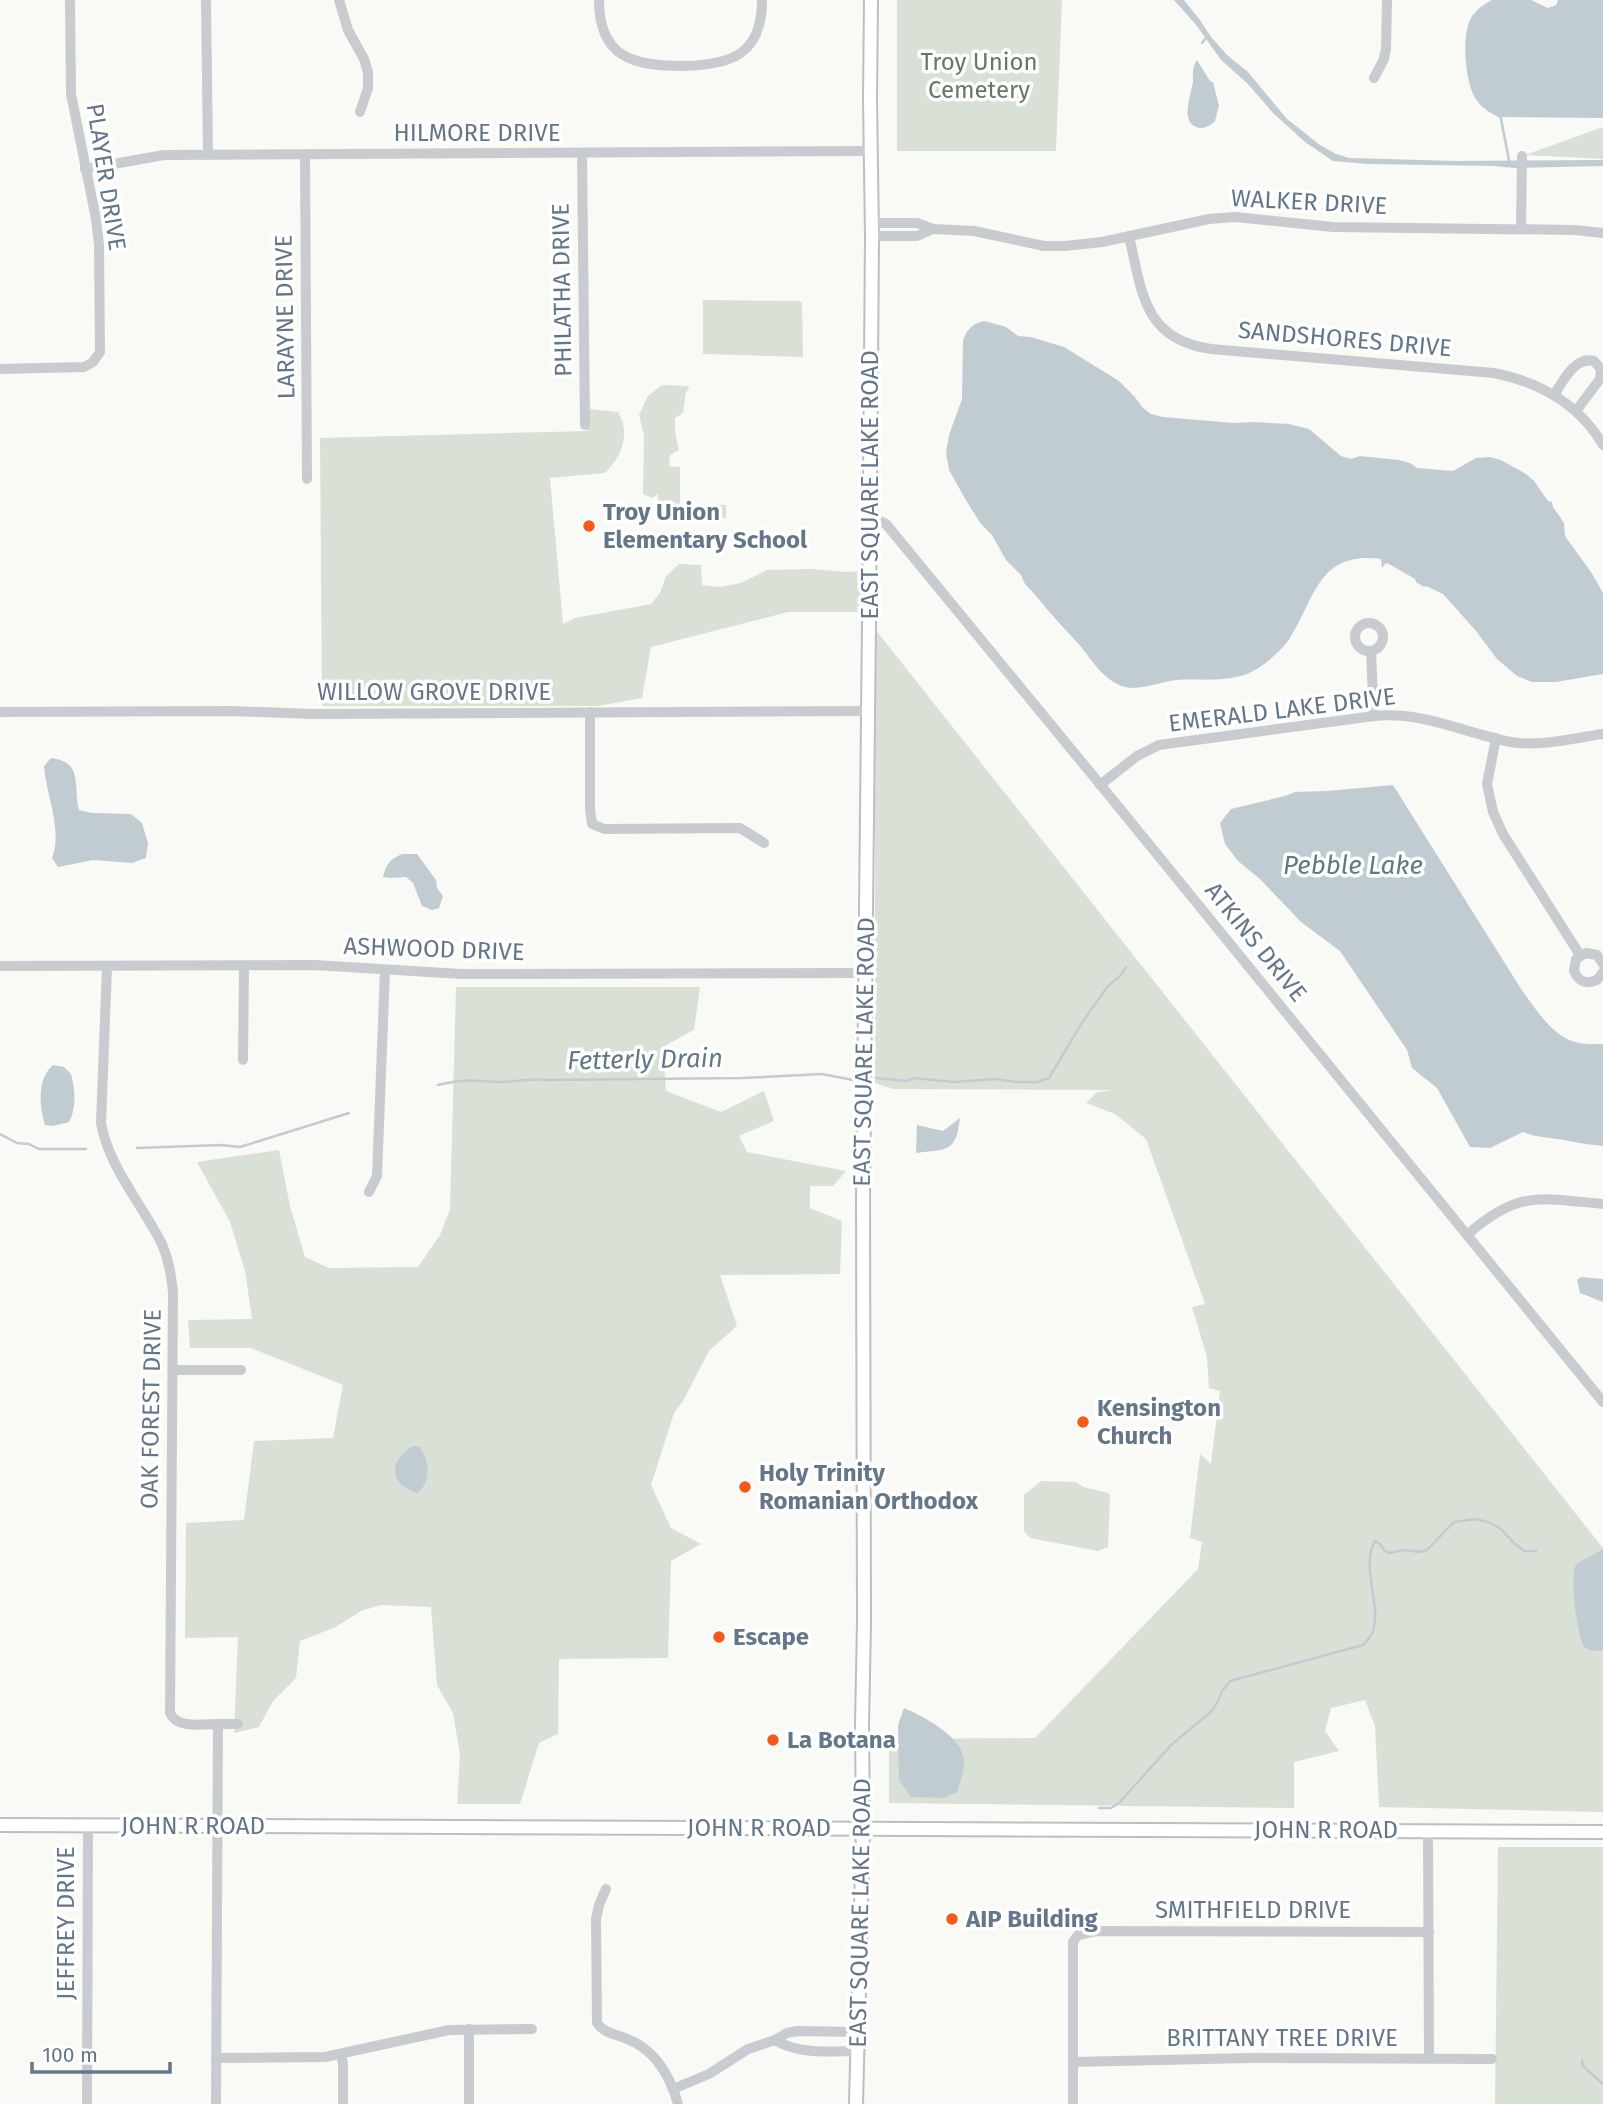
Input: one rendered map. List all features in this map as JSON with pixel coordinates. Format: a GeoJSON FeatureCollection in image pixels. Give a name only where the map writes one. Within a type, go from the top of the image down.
{"type":"FeatureCollection","features":[{"type":"Feature","properties":{"kind":"main road","name":"EAST SQUARE LAKE ROAD"},"geometry":{"type":"LineString","coordinates":[[856,2104],[863,1829],[863,1200],[872,229],[871,0]]}},
{"type":"Feature","properties":{"kind":"main road","name":"JOHN R ROAD"},"geometry":{"type":"LineString","coordinates":[[0,1825],[1603,1832]]}},
{"type":"Feature","properties":{"kind":"street","name":"PLAYER DRIVE"},"geometry":{"type":"LineString","coordinates":[[0,369],[77,368],[89,365],[95,360],[100,347],[99,245],[71,94],[70,0]]}},
{"type":"Feature","properties":{"kind":"street"},"geometry":{"type":"LineString","coordinates":[[206,0],[208,155]]}},
{"type":"Feature","properties":{"kind":"street"},"geometry":{"type":"LineString","coordinates":[[339,0],[344,21],[368,72],[368,88],[360,112]]}},
{"type":"Feature","properties":{"kind":"street"},"geometry":{"type":"LineString","coordinates":[[599,0],[602,27],[615,48],[632,61],[661,66],[712,65],[736,57],[748,46],[757,32],[762,16],[762,0]]}},
{"type":"Feature","properties":{"kind":"street"},"geometry":{"type":"LineString","coordinates":[[1374,78],[1384,59],[1386,48],[1387,0]]}},
{"type":"Feature","properties":{"kind":"street","name":"HILMORE DRIVE"},"geometry":{"type":"LineString","coordinates":[[85,169],[154,156],[870,151]]}},
{"type":"Feature","properties":{"kind":"street","name":"PHILATHA DRIVE"},"geometry":{"type":"LineString","coordinates":[[582,153],[584,425]]}},
{"type":"Feature","properties":{"kind":"street","name":"LARAYNE DRIVE"},"geometry":{"type":"LineString","coordinates":[[304,155],[307,479]]}},
{"type":"Feature","properties":{"kind":"street"},"geometry":{"type":"LineString","coordinates":[[1521,229],[1522,156]]}},
{"type":"Feature","properties":{"kind":"street","name":"WALKER DRIVE"},"geometry":{"type":"LineString","coordinates":[[872,229],[917,236],[933,229],[974,231],[1044,246],[1082,245],[1209,219],[1235,217],[1333,227],[1575,230],[1603,233]]}},
{"type":"Feature","properties":{"kind":"street","name":"SANDSHORES DRIVE"},"geometry":{"type":"LineString","coordinates":[[1129,236],[1147,307],[1164,330],[1182,343],[1211,349],[1494,373],[1531,383],[1554,395],[1587,422],[1603,445]]}},
{"type":"Feature","properties":{"kind":"street"},"geometry":{"type":"LineString","coordinates":[[1554,395],[1576,365],[1586,360],[1594,361],[1601,369],[1600,379],[1576,411]]}},
{"type":"Feature","properties":{"kind":"street","name":"ATKINS DRIVE"},"geometry":{"type":"LineString","coordinates":[[870,516],[886,524],[1603,1402]]}},
{"type":"Feature","properties":{"kind":"street"},"geometry":{"type":"LineString","coordinates":[[1371,652],[1374,716]]}},
{"type":"Feature","properties":{"kind":"street","name":"WILLOW GROVE DRIVE"},"geometry":{"type":"LineString","coordinates":[[0,712],[231,711],[312,714],[868,711]]}},
{"type":"Feature","properties":{"kind":"street"},"geometry":{"type":"LineString","coordinates":[[590,712],[592,824],[604,829],[740,828],[764,843]]}},
{"type":"Feature","properties":{"kind":"street","name":"EMERALD LAKE DRIVE"},"geometry":{"type":"LineString","coordinates":[[1100,785],[1137,756],[1159,745],[1374,716],[1413,716],[1496,738],[1527,743],[1603,734]]}},
{"type":"Feature","properties":{"kind":"street"},"geometry":{"type":"LineString","coordinates":[[1496,738],[1487,784],[1493,812],[1503,834],[1580,955]]}},
{"type":"Feature","properties":{"kind":"street"},"geometry":{"type":"LineString","coordinates":[[1603,964],[1597,955],[1592,953],[1580,955],[1576,959],[1574,971],[1580,980],[1592,983],[1603,972]]}},
{"type":"Feature","properties":{"kind":"street","name":"ASHWOOD DRIVE"},"geometry":{"type":"LineString","coordinates":[[0,966],[315,965],[475,975],[866,973]]}},
{"type":"Feature","properties":{"kind":"street"},"geometry":{"type":"LineString","coordinates":[[243,1060],[244,966]]}},
{"type":"Feature","properties":{"kind":"street","name":"OAK FOREST DRIVE"},"geometry":{"type":"LineString","coordinates":[[107,967],[103,1133],[111,1154],[162,1245],[170,1266],[173,1292],[170,1713],[180,1724],[238,1724]]}},
{"type":"Feature","properties":{"kind":"street"},"geometry":{"type":"LineString","coordinates":[[369,1192],[377,1176],[385,970]]}},
{"type":"Feature","properties":{"kind":"street"},"geometry":{"type":"LineString","coordinates":[[1467,1235],[1494,1213],[1526,1200],[1554,1199],[1603,1204]]}},
{"type":"Feature","properties":{"kind":"street"},"geometry":{"type":"LineString","coordinates":[[173,1370],[241,1370]]}},
{"type":"Feature","properties":{"kind":"street"},"geometry":{"type":"LineString","coordinates":[[216,2104],[218,1724]]}},
{"type":"Feature","properties":{"kind":"street","name":"JEFFREY DRIVE"},"geometry":{"type":"LineString","coordinates":[[87,2104],[88,1826]]}},
{"type":"Feature","properties":{"kind":"street"},"geometry":{"type":"LineString","coordinates":[[1428,1830],[1429,2059]]}},
{"type":"Feature","properties":{"kind":"street"},"geometry":{"type":"LineString","coordinates":[[606,1889],[596,1919],[597,2023],[605,2031],[627,2038],[648,2052],[665,2070],[678,2104]]}},
{"type":"Feature","properties":{"kind":"street","name":"SMITHFIELD DRIVE"},"geometry":{"type":"LineString","coordinates":[[1073,2062],[1073,1942],[1078,1935],[1096,1931],[1429,1932]]}},
{"type":"Feature","properties":{"kind":"street"},"geometry":{"type":"LineString","coordinates":[[469,2029],[470,2104]]}},
{"type":"Feature","properties":{"kind":"street"},"geometry":{"type":"LineString","coordinates":[[216,2057],[316,2058],[449,2030],[532,2029]]}},
{"type":"Feature","properties":{"kind":"street"},"geometry":{"type":"LineString","coordinates":[[673,2089],[709,2074],[748,2049],[787,2033],[858,2032]]}},
{"type":"Feature","properties":{"kind":"street"},"geometry":{"type":"LineString","coordinates":[[775,2040],[786,2047],[796,2049],[858,2051]]}},
{"type":"Feature","properties":{"kind":"street"},"geometry":{"type":"LineString","coordinates":[[341,2054],[343,2104]]}},
{"type":"Feature","properties":{"kind":"street","name":"BRITTANY TREE DRIVE"},"geometry":{"type":"LineString","coordinates":[[1073,2062],[1262,2058],[1492,2059]]}},
{"type":"Feature","properties":{"kind":"street"},"geometry":{"type":"LineString","coordinates":[[1073,2062],[1073,2104]]}},
{"type":"Feature","properties":{"kind":"green space","name":"Troy Union Cemetery"},"geometry":{"type":"Polygon","coordinates":[[[897,0],[1062,0],[1056,151],[897,151],[897,0]]]}},
{"type":"Feature","properties":{"kind":"green space"},"geometry":{"type":"Polygon","coordinates":[[[1603,127],[1603,159],[1525,155],[1603,127]]]}},
{"type":"Feature","properties":{"kind":"green space"},"geometry":{"type":"Polygon","coordinates":[[[703,300],[799,301],[802,303],[803,357],[703,354],[703,300]]]}},
{"type":"Feature","properties":{"kind":"green space"},"geometry":{"type":"Polygon","coordinates":[[[662,385],[688,386],[689,389],[686,392],[683,413],[675,418],[679,450],[670,455],[669,466],[680,467],[680,504],[726,505],[726,518],[658,517],[658,494],[652,498],[643,494],[644,435],[639,415],[648,396],[662,385]]]}},
{"type":"Feature","properties":{"kind":"green space"},"geometry":{"type":"Polygon","coordinates":[[[590,409],[618,412],[624,428],[623,444],[605,473],[550,478],[563,624],[575,618],[651,604],[660,593],[666,576],[679,564],[701,565],[702,585],[720,587],[741,583],[767,570],[863,571],[861,612],[788,612],[651,647],[642,698],[598,706],[322,706],[320,438],[587,431],[590,409]]]}},
{"type":"Feature","properties":{"kind":"green space"},"geometry":{"type":"Polygon","coordinates":[[[875,629],[1603,1548],[1603,1812],[1379,1807],[1375,1726],[1365,1700],[1331,1708],[1325,1731],[1339,1751],[1294,1762],[1294,1808],[889,1803],[889,1739],[1035,1738],[1198,1569],[1202,1542],[1190,1538],[1200,1454],[1211,1464],[1220,1391],[1209,1388],[1207,1357],[1192,1307],[1205,1304],[1146,1139],[1115,1114],[1086,1103],[1097,1092],[1113,1090],[893,1089],[875,1083],[875,629]]]}},
{"type":"Feature","properties":{"kind":"green space"},"geometry":{"type":"Polygon","coordinates":[[[456,987],[700,987],[694,1030],[666,1045],[666,1091],[721,1112],[764,1091],[774,1121],[739,1136],[747,1152],[846,1171],[833,1186],[810,1186],[810,1208],[842,1221],[840,1274],[720,1275],[737,1326],[709,1351],[674,1413],[651,1485],[671,1528],[701,1544],[671,1561],[668,1658],[559,1659],[558,1734],[539,1743],[520,1804],[457,1804],[460,1755],[453,1713],[437,1685],[431,1607],[381,1605],[361,1611],[336,1627],[300,1641],[296,1678],[273,1701],[259,1727],[234,1733],[238,1637],[185,1638],[186,1523],[244,1520],[254,1441],[333,1438],[343,1385],[251,1348],[190,1348],[188,1320],[252,1319],[245,1271],[230,1222],[197,1162],[279,1150],[290,1206],[305,1257],[329,1268],[418,1267],[440,1235],[450,1209],[456,987]]]}},
{"type":"Feature","properties":{"kind":"green space"},"geometry":{"type":"Polygon","coordinates":[[[1041,1481],[1076,1482],[1084,1487],[1108,1493],[1108,1547],[1098,1551],[1030,1538],[1024,1531],[1024,1495],[1041,1481]]]}},
{"type":"Feature","properties":{"kind":"green space"},"geometry":{"type":"Polygon","coordinates":[[[1498,1847],[1603,1847],[1603,2104],[1495,2104],[1498,1847]]]}},
{"type":"Feature","properties":{"kind":"water"},"geometry":{"type":"Polygon","coordinates":[[[1174,0],[1184,0],[1211,37],[1248,72],[1287,119],[1336,154],[1349,158],[1457,161],[1603,160],[1603,166],[1515,168],[1333,161],[1305,142],[1273,113],[1247,83],[1221,60],[1174,0]]]}},
{"type":"Feature","properties":{"kind":"water"},"geometry":{"type":"Polygon","coordinates":[[[1492,0],[1531,0],[1548,8],[1556,5],[1558,0],[1603,0],[1603,118],[1501,119],[1481,106],[1469,82],[1466,36],[1473,15],[1492,0]]]}},
{"type":"Feature","properties":{"kind":"water"},"geometry":{"type":"Polygon","coordinates":[[[1197,60],[1213,82],[1219,106],[1215,121],[1201,128],[1191,124],[1188,113],[1193,70],[1197,60]]]}},
{"type":"Feature","properties":{"kind":"water"},"geometry":{"type":"Polygon","coordinates":[[[984,321],[1006,327],[1018,336],[1064,347],[1119,381],[1151,414],[1233,423],[1289,424],[1309,429],[1341,456],[1351,459],[1360,456],[1399,460],[1417,468],[1453,471],[1476,458],[1490,457],[1526,474],[1548,501],[1552,502],[1564,523],[1565,536],[1603,593],[1603,674],[1556,682],[1532,682],[1517,676],[1497,659],[1443,594],[1424,587],[1389,564],[1386,563],[1382,568],[1381,559],[1360,558],[1344,562],[1331,570],[1314,593],[1287,643],[1255,670],[1226,679],[1176,680],[1133,688],[1113,682],[1098,669],[1006,560],[949,470],[946,453],[949,435],[962,399],[963,341],[970,328],[984,321]]]}},
{"type":"Feature","properties":{"kind":"water"},"geometry":{"type":"Polygon","coordinates":[[[51,758],[61,760],[73,770],[79,810],[131,814],[142,823],[148,843],[146,858],[132,863],[93,860],[58,867],[52,858],[55,824],[44,766],[51,758]]]}},
{"type":"Feature","properties":{"kind":"water","name":"Pebble Lake"},"geometry":{"type":"Polygon","coordinates":[[[1393,785],[1539,1014],[1566,1039],[1581,1044],[1603,1044],[1603,1146],[1523,1132],[1490,1148],[1470,1147],[1437,1088],[1412,1068],[1407,1050],[1340,951],[1301,922],[1260,879],[1238,861],[1225,844],[1220,823],[1231,809],[1295,792],[1393,785]]]}},
{"type":"Feature","properties":{"kind":"water"},"geometry":{"type":"Polygon","coordinates":[[[402,854],[417,854],[436,880],[437,888],[443,896],[439,908],[432,910],[422,906],[413,883],[406,877],[383,877],[389,862],[402,854]]]}},
{"type":"Feature","properties":{"kind":"water"},"geometry":{"type":"Polygon","coordinates":[[[53,1065],[64,1067],[71,1074],[74,1098],[69,1122],[53,1126],[45,1125],[41,1101],[44,1078],[53,1065]]]}},
{"type":"Feature","properties":{"kind":"water"},"geometry":{"type":"Polygon","coordinates":[[[960,1118],[956,1138],[948,1147],[916,1153],[917,1125],[943,1131],[960,1118]]]}},
{"type":"Feature","properties":{"kind":"water"},"geometry":{"type":"Polygon","coordinates":[[[1581,1277],[1603,1279],[1603,1302],[1580,1293],[1577,1280],[1581,1277]]]}},
{"type":"Feature","properties":{"kind":"water"},"geometry":{"type":"Polygon","coordinates":[[[413,1446],[420,1447],[428,1471],[418,1493],[401,1485],[395,1472],[399,1459],[413,1446]]]}},
{"type":"Feature","properties":{"kind":"water"},"geometry":{"type":"Polygon","coordinates":[[[1603,1549],[1603,1650],[1592,1651],[1584,1647],[1579,1630],[1574,1572],[1576,1564],[1603,1549]]]}},
{"type":"Feature","properties":{"kind":"water"},"geometry":{"type":"Polygon","coordinates":[[[904,1708],[941,1728],[957,1743],[962,1751],[964,1764],[957,1792],[945,1798],[911,1797],[899,1780],[898,1725],[904,1708]]]}},
{"type":"Feature","properties":{"kind":"waterway"},"geometry":{"type":"LineString","coordinates":[[1202,43],[1206,38]]}},
{"type":"Feature","properties":{"kind":"waterway"},"geometry":{"type":"LineString","coordinates":[[1501,119],[1509,160]]}},
{"type":"Feature","properties":{"kind":"waterway","name":"Fetterly Drain"},"geometry":{"type":"LineString","coordinates":[[876,1078],[953,1082],[995,1079],[1037,1082],[1049,1078],[1083,1021],[1108,986],[1126,967]]}},
{"type":"Feature","properties":{"kind":"waterway","name":"Fetterly Drain"},"geometry":{"type":"LineString","coordinates":[[438,1085],[470,1080],[501,1082],[534,1079],[742,1078],[822,1074],[853,1080]]}},
{"type":"Feature","properties":{"kind":"waterway","name":"Fetterly Drain"},"geometry":{"type":"LineString","coordinates":[[137,1148],[220,1145],[240,1147],[349,1113]]}},
{"type":"Feature","properties":{"kind":"waterway"},"geometry":{"type":"LineString","coordinates":[[0,1134],[17,1143],[29,1144],[39,1149],[86,1149]]}},
{"type":"Feature","properties":{"kind":"waterway"},"geometry":{"type":"LineString","coordinates":[[1099,1808],[1111,1808],[1119,1803],[1171,1745],[1211,1712],[1230,1681],[1363,1645],[1369,1639],[1375,1621],[1370,1574],[1371,1551],[1375,1541],[1389,1553],[1405,1550],[1419,1552],[1427,1550],[1454,1522],[1475,1519],[1501,1529],[1524,1551],[1536,1551]]}},
{"type":"Feature","properties":{"kind":"waterway"},"geometry":{"type":"LineString","coordinates":[[1582,2060],[1583,2066],[1603,2084]]}},
{"type":"Feature","properties":{"kind":"place","name":"Troy Union Elementary School"},"geometry":{"type":"Point","coordinates":[589,526]}},
{"type":"Feature","properties":{"kind":"place","name":"Kensington Church"},"geometry":{"type":"Point","coordinates":[1083,1422]}},
{"type":"Feature","properties":{"kind":"place","name":"Holy Trinity Romanian Orthodox"},"geometry":{"type":"Point","coordinates":[745,1487]}},
{"type":"Feature","properties":{"kind":"place","name":"Escape"},"geometry":{"type":"Point","coordinates":[719,1637]}},
{"type":"Feature","properties":{"kind":"place","name":"La Botana"},"geometry":{"type":"Point","coordinates":[773,1740]}},
{"type":"Feature","properties":{"kind":"place","name":"AIP Building"},"geometry":{"type":"Point","coordinates":[952,1919]}}]}
